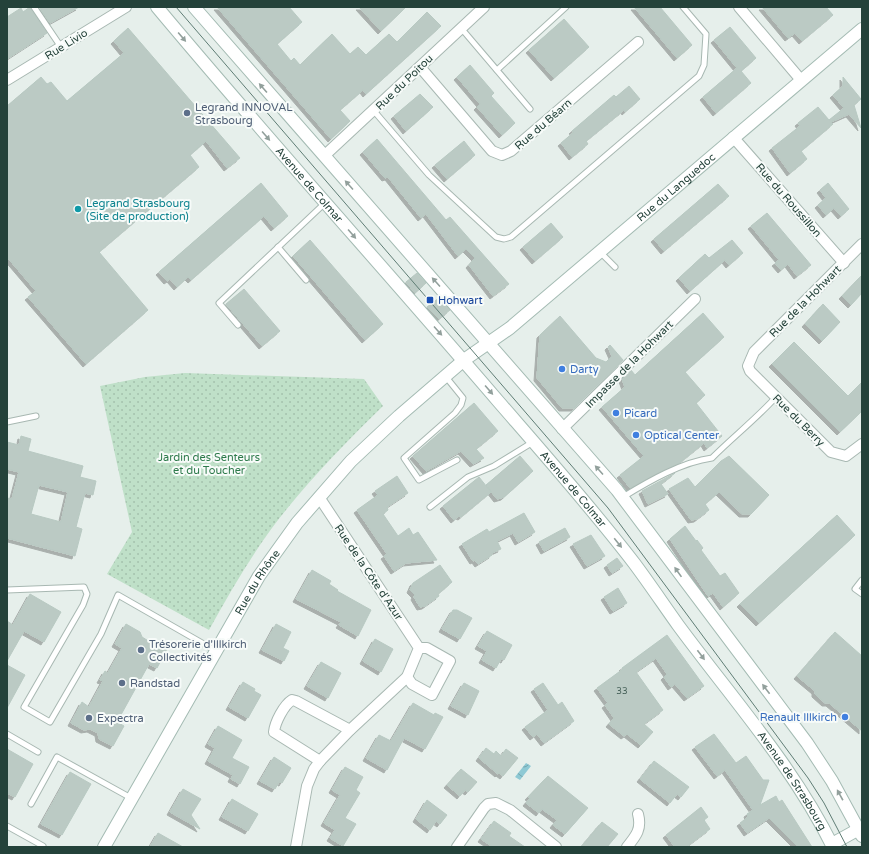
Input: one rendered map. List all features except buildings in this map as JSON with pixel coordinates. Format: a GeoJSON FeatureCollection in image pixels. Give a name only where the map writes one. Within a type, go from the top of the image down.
{"type":"FeatureCollection","features":[{"type":"Feature","properties":{"kind":"main road","name":"Avenue de Colmar"},"geometry":{"type":"LineString","coordinates":[[157,7],[325,203],[464,360],[630,559],[677,624]]}},
{"type":"Feature","properties":{"kind":"main road"},"geometry":{"type":"LineString","coordinates":[[194,7],[623,497]]}},
{"type":"Feature","properties":{"kind":"main road","name":"Rue du Languedoc"},"geometry":{"type":"LineString","coordinates":[[489,343],[504,333],[862,29]]}},
{"type":"Feature","properties":{"kind":"main road"},"geometry":{"type":"LineString","coordinates":[[464,360],[489,343]]}},
{"type":"Feature","properties":{"kind":"main road","name":"Rue du Rhône"},"geometry":{"type":"LineString","coordinates":[[104,847],[259,576],[298,522],[351,461],[464,360]]}},
{"type":"Feature","properties":{"kind":"main road","name":"Avenue de Strasbourg"},"geometry":{"type":"LineString","coordinates":[[623,497],[701,604],[807,744],[832,781],[861,831],[831,846],[810,804],[791,774],[677,624]]}},
{"type":"Feature","properties":{"kind":"street","name":"Rue Livio"},"geometry":{"type":"LineString","coordinates":[[7,80],[126,7]]}},
{"type":"Feature","properties":{"kind":"street","name":"Rue du Poitou"},"geometry":{"type":"LineString","coordinates":[[324,156],[484,7]]}},
{"type":"Feature","properties":{"kind":"street"},"geometry":{"type":"LineString","coordinates":[[739,7],[801,80]]}},
{"type":"Feature","properties":{"kind":"street","name":"Rue du Béarn"},"geometry":{"type":"LineString","coordinates":[[420,67],[492,151],[502,154],[511,151],[638,42]]}},
{"type":"Feature","properties":{"kind":"street","name":"Rue du Roussillon"},"geometry":{"type":"LineString","coordinates":[[733,137],[844,263]]}},
{"type":"Feature","properties":{"kind":"street","name":"Rue de la Hohwart"},"geometry":{"type":"LineString","coordinates":[[750,359],[754,352],[862,244]]}},
{"type":"Feature","properties":{"kind":"street","name":"Impasse de la Hohwart"},"geometry":{"type":"LineString","coordinates":[[562,429],[695,299]]}},
{"type":"Feature","properties":{"kind":"street","name":"Rue du Berry"},"geometry":{"type":"LineString","coordinates":[[750,359],[748,366],[750,372],[831,452],[846,456],[862,444]]}},
{"type":"Feature","properties":{"kind":"street","name":"Rue de la Côte d'Azur"},"geometry":{"type":"LineString","coordinates":[[319,497],[419,648]]}},
{"type":"Feature","properties":{"kind":"street"},"geometry":{"type":"LineString","coordinates":[[296,847],[307,786],[320,760],[407,677],[419,648],[427,648],[450,661],[432,695],[412,684],[407,677]]}},
{"type":"Feature","properties":{"kind":"street"},"geometry":{"type":"LineString","coordinates":[[320,760],[274,732],[275,726],[288,702],[292,700],[296,701],[350,730]]}},
{"type":"Feature","properties":{"kind":"street"},"geometry":{"type":"LineString","coordinates":[[457,847],[484,808],[492,803],[496,803],[510,810],[556,847]]}},
{"type":"Feature","properties":{"kind":"street"},"geometry":{"type":"LineString","coordinates":[[627,847],[636,836],[640,827],[638,814]]}},
{"type":"Feature","properties":{"kind":"lane"},"geometry":{"type":"LineString","coordinates":[[34,7],[61,47]]}},
{"type":"Feature","properties":{"kind":"lane"},"geometry":{"type":"LineString","coordinates":[[497,70],[566,7]]}},
{"type":"Feature","properties":{"kind":"lane"},"geometry":{"type":"LineString","coordinates":[[374,110],[429,175],[496,238],[504,239],[511,237],[699,76],[704,65],[706,34],[683,7]]}},
{"type":"Feature","properties":{"kind":"lane"},"geometry":{"type":"LineString","coordinates":[[461,28],[530,109]]}},
{"type":"Feature","properties":{"kind":"lane"},"geometry":{"type":"LineString","coordinates":[[238,325],[218,303],[325,203]]}},
{"type":"Feature","properties":{"kind":"lane"},"geometry":{"type":"LineString","coordinates":[[278,247],[306,280]]}},
{"type":"Feature","properties":{"kind":"lane"},"geometry":{"type":"LineString","coordinates":[[600,251],[615,267]]}},
{"type":"Feature","properties":{"kind":"lane"},"geometry":{"type":"LineString","coordinates":[[445,376],[463,398],[461,405],[456,413],[404,458],[419,480],[457,460]]}},
{"type":"Feature","properties":{"kind":"lane"},"geometry":{"type":"LineString","coordinates":[[623,497],[673,471],[702,460],[712,458],[732,438],[759,416],[776,397]]}},
{"type":"Feature","properties":{"kind":"lane"},"geometry":{"type":"LineString","coordinates":[[7,422],[36,416]]}},
{"type":"Feature","properties":{"kind":"lane"},"geometry":{"type":"LineString","coordinates":[[430,507],[468,477],[494,466],[533,442]]}},
{"type":"Feature","properties":{"kind":"lane"},"geometry":{"type":"LineString","coordinates":[[862,580],[855,588],[862,594]]}},
{"type":"Feature","properties":{"kind":"lane"},"geometry":{"type":"LineString","coordinates":[[7,590],[84,587],[87,594],[83,605],[24,707],[50,722],[101,634],[118,595],[216,651]]}},
{"type":"Feature","properties":{"kind":"lane"},"geometry":{"type":"LineString","coordinates":[[7,734],[38,752]]}},
{"type":"Feature","properties":{"kind":"lane"},"geometry":{"type":"LineString","coordinates":[[31,804],[57,757],[132,799]]}},
{"type":"Feature","properties":{"kind":"lane"},"geometry":{"type":"LineString","coordinates":[[7,826],[43,846]]}},
{"type":"Feature","properties":{"kind":"green space","name":"Jardin des Senteurs et du Toucher"},"geometry":{"type":"Polygon","coordinates":[[[185,373],[364,379],[383,406],[329,461],[278,520],[259,546],[209,630],[107,574],[132,532],[100,386],[145,377],[185,373]]]}},
{"type":"Feature","properties":{"kind":"water"},"geometry":{"type":"Polygon","coordinates":[[[526,763],[531,766],[520,780],[515,777],[526,763]]]}},
{"type":"Feature","properties":{"kind":"tram line"},"geometry":{"type":"LineString","coordinates":[[176,7],[608,508],[808,778],[824,803],[847,847]]}},
{"type":"Feature","properties":{"kind":"place","name":"Legrand INNOVAL Strasbourg"},"geometry":{"type":"Point","coordinates":[187,113]}},
{"type":"Feature","properties":{"kind":"place","name":"Legrand Strasbourg (Site de production)"},"geometry":{"type":"Point","coordinates":[78,209]}},
{"type":"Feature","properties":{"kind":"place","name":"Hohwart"},"geometry":{"type":"Point","coordinates":[430,300]}},
{"type":"Feature","properties":{"kind":"place","name":"Darty"},"geometry":{"type":"Point","coordinates":[562,369]}},
{"type":"Feature","properties":{"kind":"place","name":"Picard"},"geometry":{"type":"Point","coordinates":[616,413]}},
{"type":"Feature","properties":{"kind":"place","name":"Optical Center"},"geometry":{"type":"Point","coordinates":[636,435]}},
{"type":"Feature","properties":{"kind":"place","name":"Trésorerie d'Illkirch Collectivités"},"geometry":{"type":"Point","coordinates":[141,650]}},
{"type":"Feature","properties":{"kind":"place","name":"Randstad"},"geometry":{"type":"Point","coordinates":[122,683]}},
{"type":"Feature","properties":{"kind":"place","name":"Renault Illkirch"},"geometry":{"type":"Point","coordinates":[845,717]}},
{"type":"Feature","properties":{"kind":"place","name":"Expectra"},"geometry":{"type":"Point","coordinates":[89,718]}}]}
